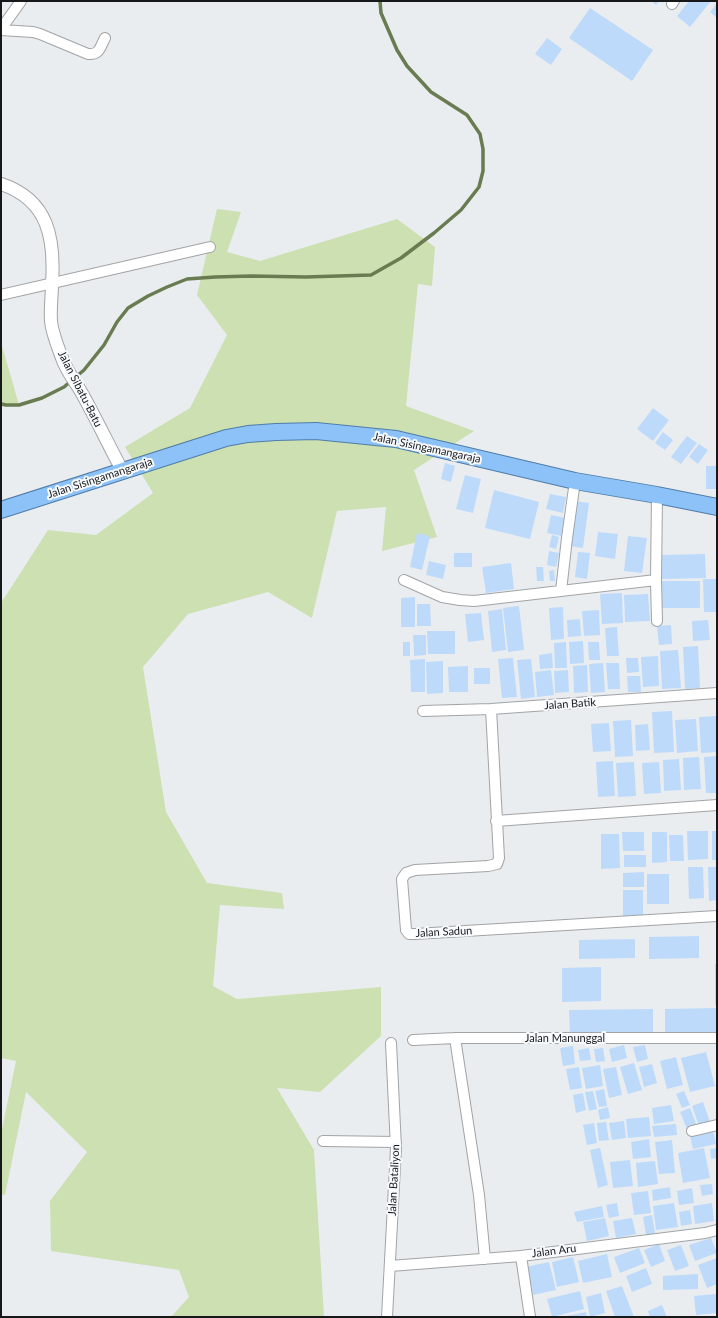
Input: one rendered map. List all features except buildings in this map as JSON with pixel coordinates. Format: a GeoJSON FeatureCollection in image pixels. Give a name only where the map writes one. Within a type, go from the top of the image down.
{"type":"FeatureCollection","features":[{"type":"Feature","properties":{"kind":"highway","name":"Jalan Sisingamangaraja"},"geometry":{"type":"LineString","coordinates":[[1,510],[122,470],[226,438],[248,434],[316,431],[396,439],[575,481],[717,507]]}},
{"type":"Feature","properties":{"kind":"street"},"geometry":{"type":"LineString","coordinates":[[1,29],[21,1]]}},
{"type":"Feature","properties":{"kind":"street"},"geometry":{"type":"LineString","coordinates":[[1,29],[34,32],[88,54],[95,54],[98,52],[105,38]]}},
{"type":"Feature","properties":{"kind":"street","name":"Jalan Sibatu-Batu"},"geometry":{"type":"LineString","coordinates":[[1,184],[13,188],[22,194],[39,210],[45,219],[51,240],[53,263],[52,329],[63,361],[80,389],[122,470]]}},
{"type":"Feature","properties":{"kind":"street"},"geometry":{"type":"LineString","coordinates":[[1,295],[210,247]]}},
{"type":"Feature","properties":{"kind":"street"},"geometry":{"type":"LineString","coordinates":[[562,591],[567,538],[575,481]]}},
{"type":"Feature","properties":{"kind":"street"},"geometry":{"type":"LineString","coordinates":[[657,621],[656,580],[658,495]]}},
{"type":"Feature","properties":{"kind":"street"},"geometry":{"type":"LineString","coordinates":[[404,580],[442,597],[474,601],[656,580]]}},
{"type":"Feature","properties":{"kind":"street","name":"Jalan Batik"},"geometry":{"type":"LineString","coordinates":[[424,711],[491,709],[717,693]]}},
{"type":"Feature","properties":{"kind":"street","name":"Jalan Sadun"},"geometry":{"type":"LineString","coordinates":[[491,709],[498,858],[497,864],[488,866],[415,870],[406,873],[402,879],[406,930],[409,934],[717,916]]}},
{"type":"Feature","properties":{"kind":"street"},"geometry":{"type":"LineString","coordinates":[[496,821],[717,805]]}},
{"type":"Feature","properties":{"kind":"street"},"geometry":{"type":"LineString","coordinates":[[455,1038],[479,1194],[485,1259]]}},
{"type":"Feature","properties":{"kind":"street","name":"Jalan Manunggal"},"geometry":{"type":"LineString","coordinates":[[413,1040],[455,1038],[717,1038]]}},
{"type":"Feature","properties":{"kind":"street","name":"Jalan Bataliyon"},"geometry":{"type":"LineString","coordinates":[[387,1317],[396,1142],[391,1043]]}},
{"type":"Feature","properties":{"kind":"street"},"geometry":{"type":"LineString","coordinates":[[692,1131],[717,1125]]}},
{"type":"Feature","properties":{"kind":"street"},"geometry":{"type":"LineString","coordinates":[[323,1142],[396,1142]]}},
{"type":"Feature","properties":{"kind":"street","name":"Jalan Aru"},"geometry":{"type":"LineString","coordinates":[[390,1266],[521,1256],[705,1233],[717,1230]]}},
{"type":"Feature","properties":{"kind":"street"},"geometry":{"type":"LineString","coordinates":[[521,1256],[530,1317]]}},
{"type":"Feature","properties":{"kind":"green space"},"geometry":{"type":"Polygon","coordinates":[[[217,209],[241,212],[227,252],[260,261],[397,219],[435,247],[432,286],[418,284],[406,406],[474,431],[414,470],[437,537],[382,551],[386,507],[337,511],[312,618],[268,592],[188,614],[143,667],[166,812],[207,883],[282,893],[284,909],[220,905],[213,986],[237,999],[381,987],[381,1036],[320,1092],[277,1088],[314,1150],[324,1317],[171,1317],[189,1297],[179,1270],[51,1251],[50,1201],[87,1152],[26,1092],[5,1195],[1,1194],[1,1134],[16,1061],[1,1058],[1,603],[48,530],[96,535],[153,493],[125,447],[190,408],[227,335],[197,295],[217,209]]]}},
{"type":"Feature","properties":{"kind":"green space"},"geometry":{"type":"Polygon","coordinates":[[[1,344],[3,349],[19,405],[1,404],[1,344]]]}},
{"type":"Feature","properties":{"kind":"waterway"},"geometry":{"type":"LineString","coordinates":[[1,404],[19,405],[42,398],[64,387],[84,370],[104,345],[117,322],[128,308],[167,287],[187,279],[215,277],[371,275],[401,258],[461,210],[479,187],[483,171],[483,149],[480,134],[467,115],[431,92],[407,66],[397,50],[381,13],[380,1]]}}]}
